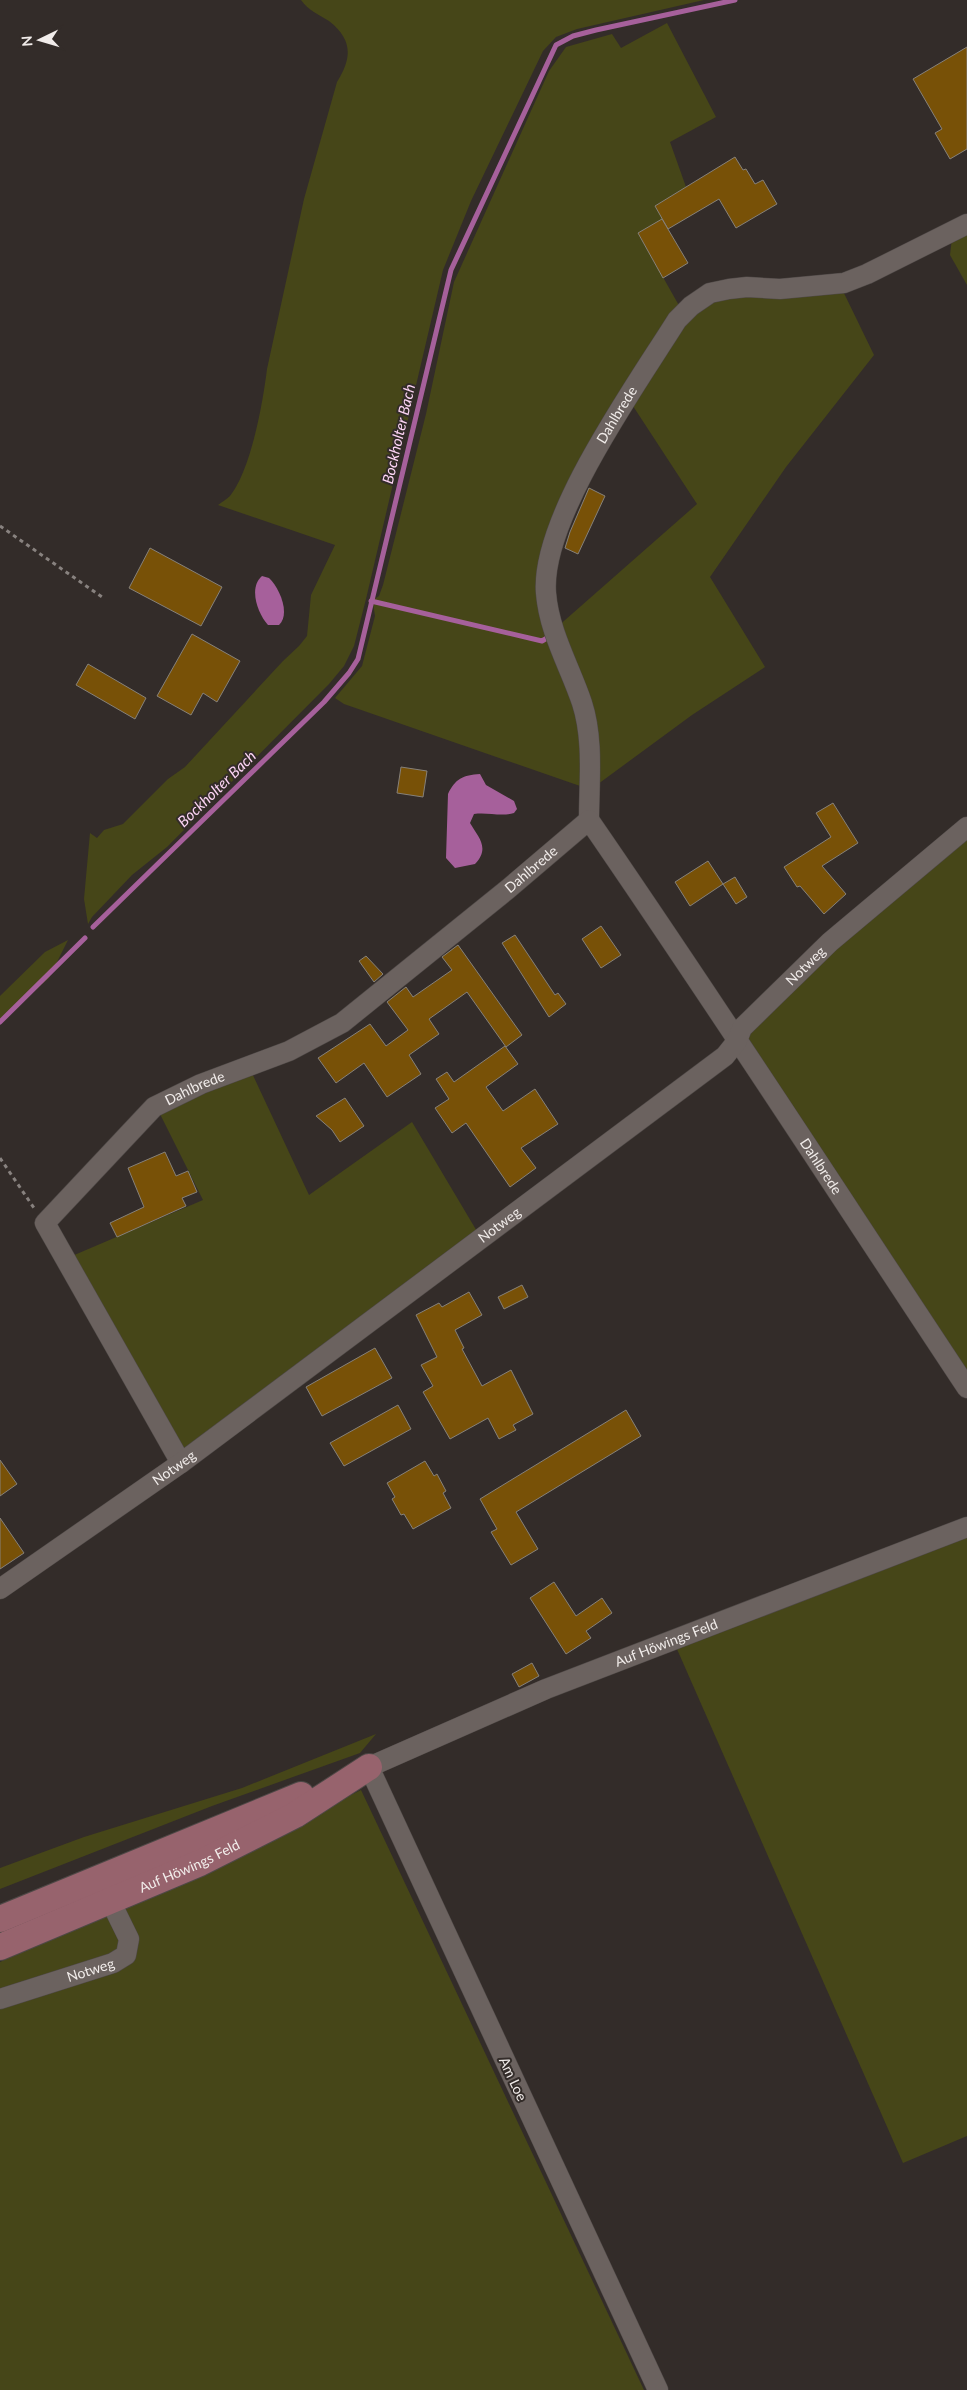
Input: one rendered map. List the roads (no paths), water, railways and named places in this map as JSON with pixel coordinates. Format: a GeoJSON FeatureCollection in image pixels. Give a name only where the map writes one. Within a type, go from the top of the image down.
{"type":"FeatureCollection","features":[{"type":"Feature","properties":{"kind":"main road","name":"Auf Höwings Feld"},"geometry":{"type":"LineString","coordinates":[[0,1918],[369,1767]]}},
{"type":"Feature","properties":{"kind":"main road","name":"Auf Höwings Feld"},"geometry":{"type":"LineString","coordinates":[[0,1947],[200,1864],[295,1816],[369,1767]]}},
{"type":"Feature","properties":{"kind":"street","name":"Dahlbrede"},"geometry":{"type":"LineString","coordinates":[[967,224],[867,274],[844,282],[780,289],[747,287],[710,293],[677,320],[584,473],[554,536],[549,553],[546,592],[550,619],[582,705],[587,732],[589,820],[686,960],[737,1041],[967,1388]]}},
{"type":"Feature","properties":{"kind":"street","name":"Dahlbrede"},"geometry":{"type":"LineString","coordinates":[[181,1463],[45,1223],[154,1107],[201,1084],[289,1051],[342,1023],[508,889],[589,820]]}},
{"type":"Feature","properties":{"kind":"street","name":"Notweg"},"geometry":{"type":"LineString","coordinates":[[0,1589],[181,1463],[725,1056],[737,1041],[742,1028],[830,942],[967,827]]}},
{"type":"Feature","properties":{"kind":"street","name":"Auf Höwings Feld"},"geometry":{"type":"LineString","coordinates":[[369,1767],[546,1689],[967,1527]]}},
{"type":"Feature","properties":{"kind":"street","name":"Am Loe"},"geometry":{"type":"LineString","coordinates":[[369,1767],[658,2390]]}},
{"type":"Feature","properties":{"kind":"street","name":"Notweg"},"geometry":{"type":"LineString","coordinates":[[0,1999],[113,1963],[126,1956],[129,1938],[99,1877]]}},
{"type":"Feature","properties":{"kind":"waterway","name":"Bockholter Bach"},"geometry":{"type":"LineString","coordinates":[[93,927],[324,702],[349,673],[358,659],[451,270],[556,45],[573,36],[596,30],[735,0]]}},
{"type":"Feature","properties":{"kind":"waterway"},"geometry":{"type":"LineString","coordinates":[[371,601],[542,641],[547,638]]}},
{"type":"Feature","properties":{"kind":"waterway","name":"Bockholter Bach"},"geometry":{"type":"LineString","coordinates":[[0,1022],[85,938]]}}]}
